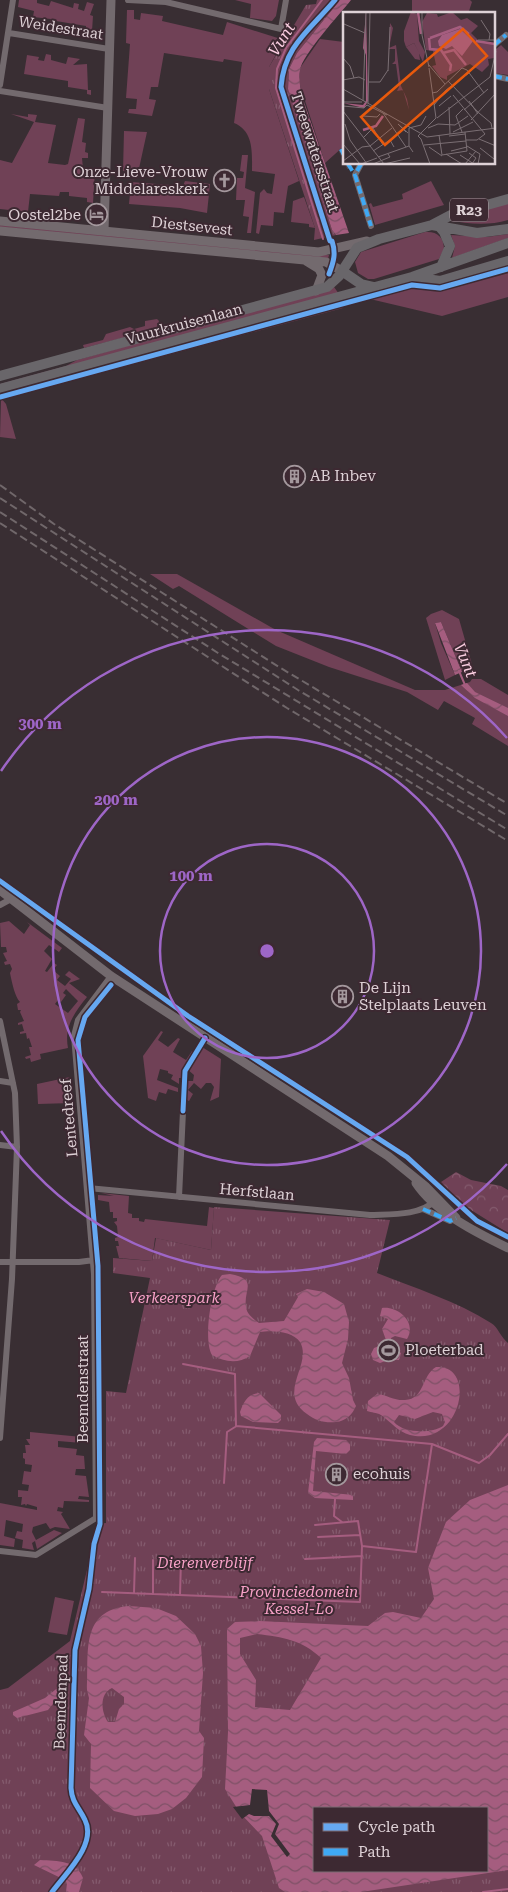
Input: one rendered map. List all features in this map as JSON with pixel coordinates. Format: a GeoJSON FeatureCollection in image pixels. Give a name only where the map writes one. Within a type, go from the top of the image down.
{"type":"FeatureCollection","features":[{"type":"Feature","properties":{"kind":"main road","name":"R23"},"geometry":{"type":"LineString","coordinates":[[352,254],[357,248],[380,239],[435,226],[451,215],[508,199]]}},
{"type":"Feature","properties":{"kind":"main road","name":"R23"},"geometry":{"type":"LineString","coordinates":[[435,226],[476,233],[508,229]]}},
{"type":"Feature","properties":{"kind":"main road","name":"R23"},"geometry":{"type":"LineString","coordinates":[[435,226],[444,232],[450,246],[441,267]]}},
{"type":"Feature","properties":{"kind":"main road","name":"Vuurkruisenlaan"},"geometry":{"type":"LineString","coordinates":[[0,389],[375,288],[441,267],[508,242]]}},
{"type":"Feature","properties":{"kind":"main road","name":"Vuurkruisenlaan"},"geometry":{"type":"LineString","coordinates":[[0,376],[316,291],[332,283],[352,254]]}},
{"type":"Feature","properties":{"kind":"main road"},"geometry":{"type":"LineString","coordinates":[[352,254],[352,269],[356,282]]}},
{"type":"Feature","properties":{"kind":"main road"},"geometry":{"type":"LineString","coordinates":[[412,277],[440,281],[508,261]]}},
{"type":"Feature","properties":{"kind":"main road"},"geometry":{"type":"LineString","coordinates":[[342,271],[356,282],[375,288]]}},
{"type":"Feature","properties":{"kind":"street"},"geometry":{"type":"LineString","coordinates":[[0,84],[13,0]]}},
{"type":"Feature","properties":{"kind":"street"},"geometry":{"type":"LineString","coordinates":[[104,231],[111,0]]}},
{"type":"Feature","properties":{"kind":"street"},"geometry":{"type":"LineString","coordinates":[[128,0],[166,2],[281,29],[286,0]]}},
{"type":"Feature","properties":{"kind":"street","name":"Weidestraat"},"geometry":{"type":"LineString","coordinates":[[9,33],[110,49]]}},
{"type":"Feature","properties":{"kind":"street"},"geometry":{"type":"LineString","coordinates":[[496,43],[506,35]]}},
{"type":"Feature","properties":{"kind":"street"},"geometry":{"type":"LineString","coordinates":[[0,91],[108,108]]}},
{"type":"Feature","properties":{"kind":"street"},"geometry":{"type":"LineString","coordinates":[[355,175],[360,165]]}},
{"type":"Feature","properties":{"kind":"street"},"geometry":{"type":"LineString","coordinates":[[350,168],[355,175],[371,226]]}},
{"type":"Feature","properties":{"kind":"street","name":"Diestsevest"},"geometry":{"type":"LineString","coordinates":[[0,221],[319,252],[380,239]]}},
{"type":"Feature","properties":{"kind":"street","name":"Diestsevest"},"geometry":{"type":"LineString","coordinates":[[0,231],[326,262],[342,271]]}},
{"type":"Feature","properties":{"kind":"street"},"geometry":{"type":"LineString","coordinates":[[304,260],[319,269],[322,276],[316,291]]}},
{"type":"Feature","properties":{"kind":"street"},"geometry":{"type":"LineString","coordinates":[[0,890],[111,976],[388,1156],[456,1218],[472,1229],[508,1248]]}},
{"type":"Feature","properties":{"kind":"street"},"geometry":{"type":"LineString","coordinates":[[0,905],[11,899]]}},
{"type":"Feature","properties":{"kind":"street","name":"Lentedreef"},"geometry":{"type":"LineString","coordinates":[[94,1260],[74,1036],[78,1020],[111,976]]}},
{"type":"Feature","properties":{"kind":"street"},"geometry":{"type":"LineString","coordinates":[[0,1021],[13,1083],[17,1147],[13,1262],[0,1438]]}},
{"type":"Feature","properties":{"kind":"street"},"geometry":{"type":"LineString","coordinates":[[0,1081],[13,1083]]}},
{"type":"Feature","properties":{"kind":"street"},"geometry":{"type":"LineString","coordinates":[[179,1197],[183,1111]]}},
{"type":"Feature","properties":{"kind":"street"},"geometry":{"type":"LineString","coordinates":[[0,1145],[17,1147]]}},
{"type":"Feature","properties":{"kind":"street","name":"Herfstlaan"},"geometry":{"type":"LineString","coordinates":[[88,1188],[370,1215],[423,1209],[436,1201]]}},
{"type":"Feature","properties":{"kind":"street","name":"Herfstlaan"},"geometry":{"type":"LineString","coordinates":[[423,1209],[446,1219],[456,1218]]}},
{"type":"Feature","properties":{"kind":"street"},"geometry":{"type":"LineString","coordinates":[[0,1262],[79,1262],[94,1260]]}},
{"type":"Feature","properties":{"kind":"street","name":"Beemdenstraat"},"geometry":{"type":"LineString","coordinates":[[0,1551],[36,1555],[96,1518],[94,1260]]}},
{"type":"Feature","properties":{"kind":"green space"},"geometry":{"type":"Polygon","coordinates":[[[19,0],[37,0],[37,3],[49,6],[51,1],[73,8],[74,3],[79,4],[78,9],[84,11],[87,2],[94,4],[90,15],[93,16],[92,31],[86,30],[86,26],[56,21],[56,23],[50,22],[51,19],[33,17],[34,11],[18,7],[19,0]]]}},
{"type":"Feature","properties":{"kind":"green space"},"geometry":{"type":"Polygon","coordinates":[[[235,0],[279,0],[276,16],[272,21],[250,18],[251,4],[235,0]]]}},
{"type":"Feature","properties":{"kind":"green space"},"geometry":{"type":"Polygon","coordinates":[[[317,0],[340,0],[297,53],[289,69],[288,88],[332,230],[336,235],[314,240],[315,228],[269,89],[269,67],[306,5],[316,4],[317,0]]]}},
{"type":"Feature","properties":{"kind":"green space"},"geometry":{"type":"Polygon","coordinates":[[[412,0],[470,0],[472,2],[469,12],[412,12],[412,0]]]}},
{"type":"Feature","properties":{"kind":"green space"},"geometry":{"type":"Polygon","coordinates":[[[127,10],[134,10],[134,19],[140,20],[141,13],[163,16],[162,21],[223,35],[227,22],[284,40],[269,67],[269,89],[299,181],[288,186],[284,213],[274,212],[273,226],[261,225],[259,234],[256,233],[260,193],[264,189],[267,193],[272,194],[275,174],[252,171],[252,150],[248,137],[241,127],[234,123],[242,62],[224,59],[223,62],[164,53],[158,87],[151,87],[149,99],[156,100],[152,116],[128,113],[129,109],[136,109],[137,99],[126,98],[130,44],[126,43],[127,10]]]}},
{"type":"Feature","properties":{"kind":"green space"},"geometry":{"type":"Polygon","coordinates":[[[320,39],[343,42],[343,147],[325,163],[299,82],[300,68],[320,39]]]}},
{"type":"Feature","properties":{"kind":"green space"},"geometry":{"type":"Polygon","coordinates":[[[501,45],[508,52],[508,75],[496,73],[496,49],[501,45]]]}},
{"type":"Feature","properties":{"kind":"green space"},"geometry":{"type":"Polygon","coordinates":[[[46,54],[51,55],[51,60],[66,64],[68,57],[80,59],[73,65],[87,64],[88,90],[91,90],[91,95],[87,94],[87,90],[68,87],[68,81],[24,74],[27,55],[39,57],[38,60],[44,61],[46,54]]]}},
{"type":"Feature","properties":{"kind":"green space"},"geometry":{"type":"Polygon","coordinates":[[[11,114],[28,117],[28,114],[37,115],[35,122],[56,125],[48,163],[65,165],[68,164],[78,118],[85,119],[82,142],[86,143],[85,152],[88,153],[88,158],[82,158],[83,169],[95,170],[93,203],[87,202],[87,198],[69,196],[69,192],[60,192],[59,196],[30,194],[28,212],[0,209],[0,160],[12,163],[34,122],[11,114]]]}},
{"type":"Feature","properties":{"kind":"green space"},"geometry":{"type":"Polygon","coordinates":[[[124,131],[147,132],[138,173],[123,171],[124,131]]]}},
{"type":"Feature","properties":{"kind":"green space"},"geometry":{"type":"Polygon","coordinates":[[[242,155],[248,155],[245,188],[255,192],[251,233],[247,233],[249,217],[243,216],[245,200],[236,200],[237,178],[243,178],[244,172],[240,171],[242,155]]]}},
{"type":"Feature","properties":{"kind":"green space"},"geometry":{"type":"Polygon","coordinates":[[[185,181],[210,184],[207,213],[180,208],[129,204],[131,182],[183,186],[185,181]]]}},
{"type":"Feature","properties":{"kind":"green space"},"geometry":{"type":"Polygon","coordinates":[[[431,181],[444,205],[375,225],[369,204],[371,203],[373,207],[403,199],[402,194],[431,181]]]}},
{"type":"Feature","properties":{"kind":"green space"},"geometry":{"type":"Polygon","coordinates":[[[304,197],[315,228],[309,227],[309,224],[291,222],[293,201],[304,197]]]}},
{"type":"Feature","properties":{"kind":"green space"},"geometry":{"type":"Polygon","coordinates":[[[508,203],[508,220],[478,224],[448,220],[508,203]]]}},
{"type":"Feature","properties":{"kind":"green space"},"geometry":{"type":"Polygon","coordinates":[[[0,225],[329,255],[328,259],[0,227],[0,225]]]}},
{"type":"Feature","properties":{"kind":"green space"},"geometry":{"type":"Polygon","coordinates":[[[425,232],[436,234],[443,241],[444,249],[439,259],[374,279],[368,279],[358,273],[355,262],[361,252],[425,232]]]}},
{"type":"Feature","properties":{"kind":"green space"},"geometry":{"type":"Polygon","coordinates":[[[508,234],[508,238],[452,258],[455,246],[451,235],[487,237],[508,234]]]}},
{"type":"Feature","properties":{"kind":"green space"},"geometry":{"type":"Polygon","coordinates":[[[508,272],[508,297],[442,316],[370,299],[414,287],[438,291],[508,272]]]}},
{"type":"Feature","properties":{"kind":"green space"},"geometry":{"type":"Polygon","coordinates":[[[334,287],[339,294],[0,386],[0,384],[66,366],[77,360],[334,287]]]}},
{"type":"Feature","properties":{"kind":"green space"},"geometry":{"type":"Polygon","coordinates":[[[340,303],[0,396],[0,393],[340,303]]]}},
{"type":"Feature","properties":{"kind":"green space"},"geometry":{"type":"Polygon","coordinates":[[[343,306],[343,308],[8,398],[8,396],[343,306]]]}},
{"type":"Feature","properties":{"kind":"green space"},"geometry":{"type":"Polygon","coordinates":[[[157,319],[159,321],[157,329],[84,348],[83,345],[103,340],[106,334],[130,327],[134,329],[145,326],[145,321],[157,319]]]}},
{"type":"Feature","properties":{"kind":"green space"},"geometry":{"type":"Polygon","coordinates":[[[1,398],[6,404],[16,439],[0,437],[1,398]]]}},
{"type":"Feature","properties":{"kind":"green space"},"geometry":{"type":"Polygon","coordinates":[[[150,574],[177,574],[276,630],[415,690],[445,690],[470,682],[472,679],[481,679],[508,695],[508,746],[472,724],[475,718],[444,701],[438,710],[407,692],[329,667],[276,646],[179,586],[173,589],[150,574]]]}},
{"type":"Feature","properties":{"kind":"green space"},"geometry":{"type":"Polygon","coordinates":[[[442,610],[459,619],[473,668],[462,672],[441,622],[435,623],[441,643],[455,675],[445,680],[426,618],[442,610]]]}},
{"type":"Feature","properties":{"kind":"green space"},"geometry":{"type":"Polygon","coordinates":[[[9,921],[24,934],[30,925],[27,922],[62,948],[59,952],[49,945],[44,951],[52,959],[45,971],[47,972],[54,963],[57,965],[53,970],[60,976],[57,980],[65,986],[71,979],[65,975],[69,971],[80,979],[69,983],[87,997],[71,1021],[67,1033],[68,1048],[40,1054],[41,1059],[31,1062],[30,1058],[26,1059],[25,1057],[31,1055],[29,1047],[32,1047],[26,1033],[20,1034],[20,1032],[24,1031],[22,1024],[18,1025],[18,1023],[24,1021],[21,1010],[18,1010],[17,1004],[20,1002],[15,993],[10,973],[12,969],[10,964],[5,965],[4,962],[7,961],[3,953],[7,952],[6,947],[1,947],[0,923],[9,921]],[[66,989],[63,993],[66,995],[61,1002],[58,1000],[55,1004],[68,1013],[78,1001],[66,989]]]}},
{"type":"Feature","properties":{"kind":"green space"},"geometry":{"type":"Polygon","coordinates":[[[161,1031],[163,1032],[158,1040],[168,1047],[178,1038],[180,1039],[173,1052],[186,1060],[192,1051],[194,1053],[183,1070],[183,1078],[179,1078],[179,1084],[171,1079],[173,1075],[168,1073],[168,1071],[160,1069],[157,1080],[178,1088],[178,1092],[168,1089],[166,1094],[159,1092],[156,1101],[148,1098],[143,1056],[161,1031]]]}},
{"type":"Feature","properties":{"kind":"green space"},"geometry":{"type":"Polygon","coordinates":[[[202,1047],[221,1059],[219,1097],[210,1101],[214,1087],[211,1083],[206,1083],[201,1089],[194,1083],[188,1090],[193,1094],[189,1101],[185,1099],[186,1081],[193,1081],[194,1075],[187,1069],[202,1047]]]}},
{"type":"Feature","properties":{"kind":"green space"},"geometry":{"type":"Polygon","coordinates":[[[70,1077],[71,1084],[64,1085],[64,1091],[71,1091],[72,1103],[38,1104],[37,1084],[70,1077]]]}},
{"type":"Feature","properties":{"kind":"green space"},"geometry":{"type":"Polygon","coordinates":[[[456,1172],[471,1180],[501,1186],[508,1190],[508,1233],[463,1205],[441,1182],[456,1172]]]}},
{"type":"Feature","properties":{"kind":"green space"},"geometry":{"type":"Polygon","coordinates":[[[101,1193],[129,1196],[128,1213],[132,1214],[132,1218],[139,1218],[139,1221],[144,1222],[145,1219],[207,1226],[209,1207],[214,1208],[211,1250],[155,1238],[152,1261],[119,1258],[116,1246],[119,1246],[118,1241],[115,1241],[115,1238],[118,1237],[117,1226],[114,1222],[117,1221],[117,1218],[113,1218],[113,1212],[110,1212],[109,1202],[98,1200],[98,1195],[114,1196],[101,1193]]]}},
{"type":"Feature","properties":{"kind":"green space","name":"Provinciedomein Kessel-Lo"},"geometry":{"type":"Polygon","coordinates":[[[214,1207],[390,1220],[377,1273],[450,1301],[478,1315],[493,1325],[508,1343],[508,1892],[0,1892],[0,1690],[8,1688],[70,1641],[98,1524],[106,1523],[106,1391],[126,1393],[150,1278],[113,1273],[113,1258],[152,1261],[156,1238],[211,1250],[214,1207]]]}},
{"type":"Feature","properties":{"kind":"green space"},"geometry":{"type":"Polygon","coordinates":[[[30,1432],[82,1437],[82,1443],[58,1441],[58,1447],[77,1449],[76,1455],[84,1456],[85,1469],[76,1469],[75,1475],[86,1476],[89,1497],[79,1496],[78,1499],[89,1500],[89,1502],[64,1501],[63,1508],[58,1507],[57,1511],[63,1512],[61,1514],[70,1529],[55,1527],[50,1529],[46,1523],[33,1527],[32,1532],[36,1540],[54,1530],[62,1533],[37,1549],[35,1541],[32,1543],[34,1550],[22,1548],[23,1540],[15,1538],[17,1531],[22,1532],[23,1524],[6,1520],[4,1536],[15,1539],[14,1547],[0,1545],[0,1503],[37,1510],[37,1507],[27,1504],[26,1506],[25,1504],[21,1505],[22,1497],[18,1497],[18,1490],[28,1491],[29,1485],[22,1484],[24,1471],[31,1472],[32,1465],[25,1464],[23,1453],[26,1453],[25,1445],[30,1445],[26,1439],[30,1439],[30,1432]]]}},
{"type":"Feature","properties":{"kind":"green space"},"geometry":{"type":"Polygon","coordinates":[[[55,1597],[74,1601],[67,1635],[48,1632],[55,1597]]]}},
{"type":"Feature","properties":{"kind":"water"},"geometry":{"type":"Polygon","coordinates":[[[340,0],[351,0],[307,55],[302,63],[299,78],[304,102],[349,233],[336,235],[332,230],[288,89],[289,69],[297,53],[340,0]]]}},
{"type":"Feature","properties":{"kind":"water"},"geometry":{"type":"Polygon","coordinates":[[[441,622],[462,672],[455,675],[435,623],[441,622]]]}},
{"type":"Feature","properties":{"kind":"water"},"geometry":{"type":"Polygon","coordinates":[[[467,683],[475,692],[508,708],[508,716],[475,698],[461,685],[467,683]]]}},
{"type":"Feature","properties":{"kind":"water"},"geometry":{"type":"Polygon","coordinates":[[[222,1275],[239,1276],[247,1282],[247,1310],[259,1323],[284,1321],[298,1297],[296,1294],[307,1289],[324,1292],[344,1304],[349,1322],[348,1339],[342,1363],[349,1378],[356,1406],[348,1417],[336,1422],[321,1421],[310,1416],[298,1406],[295,1388],[303,1351],[297,1338],[287,1333],[276,1331],[260,1332],[250,1356],[245,1359],[226,1361],[212,1355],[209,1348],[208,1327],[212,1302],[218,1281],[222,1275]]]}},
{"type":"Feature","properties":{"kind":"water"},"geometry":{"type":"Polygon","coordinates":[[[382,1308],[388,1308],[400,1313],[405,1317],[410,1327],[407,1339],[395,1336],[391,1338],[393,1348],[401,1353],[399,1360],[388,1360],[380,1363],[373,1360],[371,1354],[374,1348],[384,1344],[386,1340],[382,1329],[388,1319],[380,1316],[382,1308]]]}},
{"type":"Feature","properties":{"kind":"water"},"geometry":{"type":"Polygon","coordinates":[[[436,1367],[449,1370],[457,1378],[460,1391],[458,1405],[452,1418],[441,1429],[427,1436],[410,1435],[398,1429],[381,1415],[367,1411],[368,1401],[377,1394],[398,1400],[411,1399],[416,1396],[431,1371],[436,1367]],[[433,1412],[415,1419],[399,1415],[394,1422],[398,1426],[410,1430],[425,1431],[438,1429],[445,1422],[442,1414],[433,1412]]]}},
{"type":"Feature","properties":{"kind":"water"},"geometry":{"type":"Polygon","coordinates":[[[259,1393],[281,1415],[281,1420],[278,1423],[253,1422],[241,1416],[240,1412],[247,1399],[259,1393]]]}},
{"type":"Feature","properties":{"kind":"water"},"geometry":{"type":"Polygon","coordinates":[[[317,1438],[346,1440],[350,1444],[350,1450],[346,1454],[316,1451],[313,1491],[353,1495],[353,1500],[315,1498],[308,1493],[314,1442],[317,1438]]]}},
{"type":"Feature","properties":{"kind":"water"},"geometry":{"type":"Polygon","coordinates":[[[508,1485],[508,1870],[361,1892],[285,1892],[279,1888],[262,1836],[240,1813],[225,1789],[228,1732],[227,1629],[235,1622],[259,1621],[368,1626],[385,1613],[393,1612],[421,1618],[434,1599],[428,1568],[446,1522],[470,1500],[508,1485]],[[257,1634],[240,1638],[240,1654],[256,1680],[255,1707],[290,1710],[321,1658],[299,1643],[275,1636],[257,1634]]]}},
{"type":"Feature","properties":{"kind":"water"},"geometry":{"type":"Polygon","coordinates":[[[129,1606],[156,1608],[176,1616],[195,1634],[201,1646],[203,1673],[199,1731],[204,1738],[202,1777],[186,1798],[172,1809],[158,1814],[135,1816],[114,1811],[90,1788],[91,1744],[84,1735],[89,1698],[87,1690],[88,1648],[90,1635],[95,1624],[102,1615],[113,1609],[129,1606]],[[112,1688],[105,1694],[102,1704],[108,1722],[115,1722],[119,1709],[124,1704],[124,1697],[112,1688]]]}},
{"type":"Feature","properties":{"kind":"water"},"geometry":{"type":"Polygon","coordinates":[[[65,1682],[68,1685],[48,1710],[17,1718],[13,1715],[13,1712],[45,1698],[65,1682]]]}},
{"type":"Feature","properties":{"kind":"water"},"geometry":{"type":"Polygon","coordinates":[[[40,1860],[66,1863],[76,1868],[83,1878],[79,1892],[66,1892],[67,1883],[65,1880],[34,1865],[40,1860]]]}},
{"type":"Feature","properties":{"kind":"pier"},"geometry":{"type":"Polygon","coordinates":[[[252,1789],[267,1790],[269,1811],[279,1824],[275,1834],[290,1854],[287,1857],[271,1836],[276,1824],[269,1816],[249,1814],[242,1819],[233,1807],[250,1805],[252,1789]]]}},
{"type":"Feature","properties":{"kind":"waterway","name":"Vunt"},"geometry":{"type":"LineString","coordinates":[[322,0],[286,48],[277,69],[276,88],[323,239]]}},
{"type":"Feature","properties":{"kind":"waterway","name":"Vunt"},"geometry":{"type":"LineString","coordinates":[[459,671],[465,685]]}},
{"type":"Feature","properties":{"kind":"waterway"},"geometry":{"type":"LineString","coordinates":[[183,1364],[235,1374],[236,1426],[432,1444],[479,1463],[490,1455],[508,1434]]}},
{"type":"Feature","properties":{"kind":"waterway"},"geometry":{"type":"LineString","coordinates":[[224,1483],[227,1432],[235,1427]]}},
{"type":"Feature","properties":{"kind":"waterway"},"geometry":{"type":"LineString","coordinates":[[102,1592],[360,1602],[362,1546],[416,1552],[432,1444]]}},
{"type":"Feature","properties":{"kind":"waterway"},"geometry":{"type":"LineString","coordinates":[[335,1499],[334,1516],[342,1522]]}},
{"type":"Feature","properties":{"kind":"waterway"},"geometry":{"type":"LineString","coordinates":[[315,1525],[358,1521],[362,1546]]}},
{"type":"Feature","properties":{"kind":"waterway"},"geometry":{"type":"LineString","coordinates":[[318,1537],[360,1535]]}},
{"type":"Feature","properties":{"kind":"waterway"},"geometry":{"type":"LineString","coordinates":[[305,1559],[362,1556]]}},
{"type":"Feature","properties":{"kind":"waterway"},"geometry":{"type":"LineString","coordinates":[[134,1593],[135,1558]]}},
{"type":"Feature","properties":{"kind":"waterway"},"geometry":{"type":"LineString","coordinates":[[153,1560],[153,1594]]}},
{"type":"Feature","properties":{"kind":"waterway"},"geometry":{"type":"LineString","coordinates":[[180,1595],[181,1560]]}},
{"type":"Feature","properties":{"kind":"waterway"},"geometry":{"type":"LineString","coordinates":[[483,1892],[508,1889]]}},
{"type":"Feature","properties":{"kind":"tunnel"},"geometry":{"type":"LineString","coordinates":[[341,149],[343,153]]}},
{"type":"Feature","properties":{"kind":"railway"},"geometry":{"type":"LineString","coordinates":[[0,485],[54,524],[279,667],[508,804]]}},
{"type":"Feature","properties":{"kind":"railway"},"geometry":{"type":"LineString","coordinates":[[0,498],[298,690],[508,816]]}},
{"type":"Feature","properties":{"kind":"railway"},"geometry":{"type":"LineString","coordinates":[[0,512],[218,653],[508,830]]}},
{"type":"Feature","properties":{"kind":"railway"},"geometry":{"type":"LineString","coordinates":[[0,523],[287,708],[508,841]]}},
{"type":"Feature","properties":{"kind":"marked path"},"geometry":{"type":"LineString","coordinates":[[496,43],[506,35]]}},
{"type":"Feature","properties":{"kind":"marked path"},"geometry":{"type":"LineString","coordinates":[[496,76],[508,79]]}},
{"type":"Feature","properties":{"kind":"marked path"},"geometry":{"type":"LineString","coordinates":[[341,149],[343,153]]}},
{"type":"Feature","properties":{"kind":"marked path"},"geometry":{"type":"LineString","coordinates":[[349,165],[355,175]]}},
{"type":"Feature","properties":{"kind":"marked path"},"geometry":{"type":"LineString","coordinates":[[360,165],[355,175],[371,226]]}},
{"type":"Feature","properties":{"kind":"marked path"},"geometry":{"type":"LineString","coordinates":[[423,1209],[450,1221],[456,1218]]}},
{"type":"Feature","properties":{"kind":"cycle path","name":"Tweewatersstraat"},"geometry":{"type":"LineString","coordinates":[[329,274],[334,257],[332,241],[330,241],[281,87],[287,60],[293,49],[335,0]]}},
{"type":"Feature","properties":{"kind":"cycle path"},"geometry":{"type":"LineString","coordinates":[[0,397],[412,285],[440,288],[508,269]]}},
{"type":"Feature","properties":{"kind":"cycle path"},"geometry":{"type":"LineString","coordinates":[[0,881],[188,1016],[407,1157],[477,1221],[508,1237]]}},
{"type":"Feature","properties":{"kind":"cycle path","name":"Beemdenpad"},"geometry":{"type":"LineString","coordinates":[[52,1892],[84,1848],[88,1829],[74,1801],[71,1788],[75,1650],[89,1589],[94,1544],[100,1524],[98,1266],[78,1040],[85,1017],[111,985]]}},
{"type":"Feature","properties":{"kind":"cycle path"},"geometry":{"type":"LineString","coordinates":[[183,1111],[185,1071],[205,1038]]}},
{"type":"Feature","properties":{"kind":"place","name":"Onze-Lieve-Vrouw Middelareskerk"},"geometry":{"type":"Point","coordinates":[224,181]}},
{"type":"Feature","properties":{"kind":"place","name":"Oostel2be"},"geometry":{"type":"Point","coordinates":[97,215]}},
{"type":"Feature","properties":{"kind":"place","name":"AB Inbev"},"geometry":{"type":"Point","coordinates":[294,476]}},
{"type":"Feature","properties":{"kind":"place","name":"De Lijn Stelplaats Leuven"},"geometry":{"type":"Point","coordinates":[343,997]}},
{"type":"Feature","properties":{"kind":"place","name":"Ploeterbad"},"geometry":{"type":"Point","coordinates":[389,1350]}},
{"type":"Feature","properties":{"kind":"place","name":"ecohuis"},"geometry":{"type":"Point","coordinates":[337,1474]}},
{"type":"Feature","properties":{"kind":"park label","name":"Verkeerspark"},"geometry":{"type":"Point","coordinates":[174,1298]}},
{"type":"Feature","properties":{"kind":"park label","name":"Dierenverblijf"},"geometry":{"type":"Point","coordinates":[205,1563]}}]}
